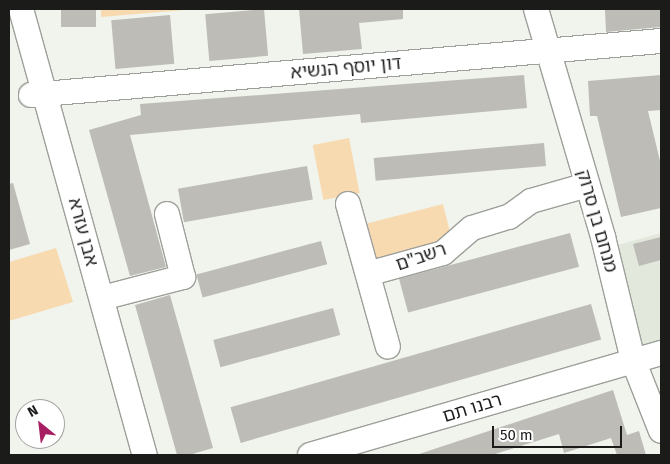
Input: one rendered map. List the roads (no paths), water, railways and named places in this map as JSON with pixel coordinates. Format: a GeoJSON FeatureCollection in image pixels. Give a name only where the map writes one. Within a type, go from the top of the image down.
{"type":"FeatureCollection","features":[{"type":"Feature","properties":{"kind":"street","name":"אבן עזרא"},"geometry":{"type":"LineString","coordinates":[[21,9],[38,94],[130,455]]}},
{"type":"Feature","properties":{"kind":"street","name":"מנחם בן סרוק"},"geometry":{"type":"LineString","coordinates":[[536,9],[545,50],[587,185],[633,360],[661,431]]}},
{"type":"Feature","properties":{"kind":"street","name":"אבן עזרא"},"geometry":{"type":"LineString","coordinates":[[9,16],[38,94],[102,298],[145,455]]}},
{"type":"Feature","properties":{"kind":"street","name":"דון יוסף הנשיא"},"geometry":{"type":"LineString","coordinates":[[38,94],[661,41]]}},
{"type":"Feature","properties":{"kind":"street","name":"רשב\"ם"},"geometry":{"type":"LineString","coordinates":[[371,273],[443,254],[472,228],[509,217],[531,201],[587,185]]}},
{"type":"Feature","properties":{"kind":"street"},"geometry":{"type":"LineString","coordinates":[[348,204],[371,273],[371,291],[388,347]]}},
{"type":"Feature","properties":{"kind":"street"},"geometry":{"type":"LineString","coordinates":[[102,298],[183,277],[168,214]]}},
{"type":"Feature","properties":{"kind":"street","name":"רבנו תם"},"geometry":{"type":"LineString","coordinates":[[310,455],[661,353]]}}]}
